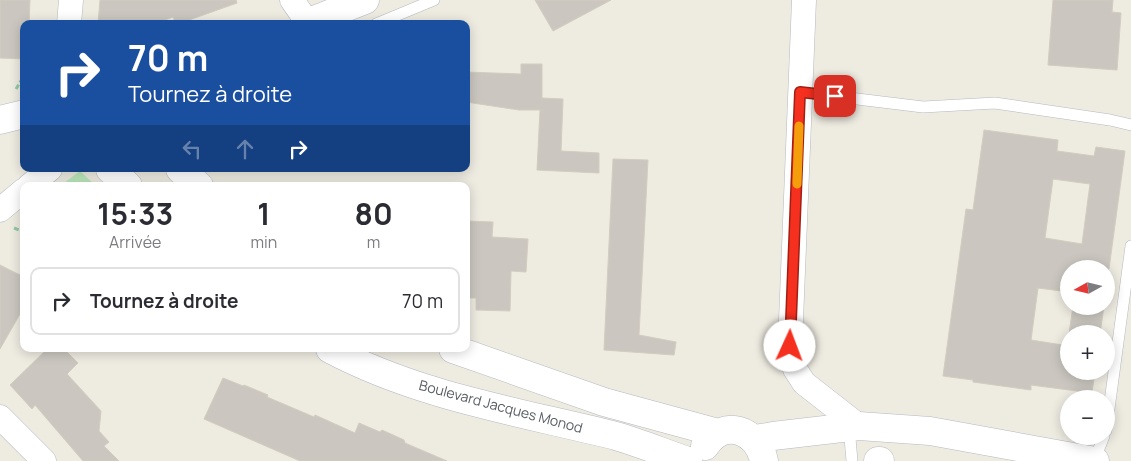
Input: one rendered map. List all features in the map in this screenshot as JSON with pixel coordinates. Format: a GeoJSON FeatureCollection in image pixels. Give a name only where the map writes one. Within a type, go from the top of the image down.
{"type":"FeatureCollection","features":[{"type":"Feature","properties":{"kind":"street"},"geometry":{"type":"LineString","coordinates":[[69,20],[71,0]]}},
{"type":"Feature","properties":{"kind":"street"},"geometry":{"type":"LineString","coordinates":[[292,0],[304,20]]}},
{"type":"Feature","properties":{"kind":"street"},"geometry":{"type":"LineString","coordinates":[[314,20],[364,0]]}},
{"type":"Feature","properties":{"kind":"street"},"geometry":{"type":"LineString","coordinates":[[804,0],[790,346],[795,369],[804,383],[854,427]]}},
{"type":"Feature","properties":{"kind":"street"},"geometry":{"type":"LineString","coordinates":[[0,120],[20,102]]}},
{"type":"Feature","properties":{"kind":"street"},"geometry":{"type":"LineString","coordinates":[[34,182],[46,172]]}},
{"type":"Feature","properties":{"kind":"street"},"geometry":{"type":"LineString","coordinates":[[113,172],[124,182]]}},
{"type":"Feature","properties":{"kind":"street"},"geometry":{"type":"LineString","coordinates":[[183,172],[195,182]]}},
{"type":"Feature","properties":{"kind":"street"},"geometry":{"type":"LineString","coordinates":[[0,210],[20,193]]}},
{"type":"Feature","properties":{"kind":"street","name":"Boulevard Jacques Monod"},"geometry":{"type":"LineString","coordinates":[[336,352],[351,360],[438,392],[618,437],[688,461]]}},
{"type":"Feature","properties":{"kind":"street"},"geometry":{"type":"LineString","coordinates":[[461,352],[604,402],[718,433]]}},
{"type":"Feature","properties":{"kind":"street"},"geometry":{"type":"LineString","coordinates":[[566,424],[574,392]]}},
{"type":"Feature","properties":{"kind":"street"},"geometry":{"type":"LineString","coordinates":[[0,417],[44,461]]}},
{"type":"Feature","properties":{"kind":"street"},"geometry":{"type":"LineString","coordinates":[[700,461],[702,449],[709,439],[726,430],[746,433],[759,450],[773,436],[854,427],[930,431],[1094,461]]}},
{"type":"Feature","properties":{"kind":"street","name":"Boulevard Jacques Monod"},"geometry":{"type":"LineString","coordinates":[[618,437],[647,461]]}},
{"type":"Feature","properties":{"kind":"lane"},"geometry":{"type":"LineString","coordinates":[[386,20],[434,0]]}},
{"type":"Feature","properties":{"kind":"lane"},"geometry":{"type":"LineString","coordinates":[[800,92],[922,107],[995,103],[1110,120],[1131,125]]}},
{"type":"Feature","properties":{"kind":"lane"},"geometry":{"type":"LineString","coordinates":[[1112,390],[1131,246]]}},
{"type":"Feature","properties":{"kind":"lane"},"geometry":{"type":"LineString","coordinates":[[852,461],[854,427]]}},
{"type":"Feature","properties":{"kind":"lane"},"geometry":{"type":"LineString","coordinates":[[1094,461],[1100,445]]}},
{"type":"Feature","properties":{"kind":"green space"},"geometry":{"type":"Polygon","coordinates":[[[81,172],[92,182],[65,182],[81,172]]]}},
{"type":"Feature","properties":{"kind":"building"},"geometry":{"type":"Polygon","coordinates":[[[0,0],[30,0],[29,20],[20,20],[20,59],[0,58],[0,0]]]}},
{"type":"Feature","properties":{"kind":"building"},"geometry":{"type":"Polygon","coordinates":[[[100,0],[236,0],[237,3],[189,20],[174,20],[173,17],[165,20],[98,20],[100,0]]]}},
{"type":"Feature","properties":{"kind":"building"},"geometry":{"type":"Polygon","coordinates":[[[535,0],[611,0],[553,31],[535,0]]]}},
{"type":"Feature","properties":{"kind":"building"},"geometry":{"type":"Polygon","coordinates":[[[1053,0],[1113,0],[1112,12],[1121,13],[1117,70],[1048,65],[1053,0]]]}},
{"type":"Feature","properties":{"kind":"building"},"geometry":{"type":"Polygon","coordinates":[[[521,64],[542,64],[542,98],[563,99],[561,151],[599,153],[599,173],[537,170],[540,110],[519,110],[470,103],[470,72],[521,74],[521,64]]]}},
{"type":"Feature","properties":{"kind":"building"},"geometry":{"type":"Polygon","coordinates":[[[984,130],[1058,140],[1057,151],[1094,156],[1096,147],[1125,151],[1110,260],[1060,260],[1060,291],[1038,288],[1031,340],[1060,345],[1060,380],[1094,380],[1092,390],[1069,390],[1031,385],[1031,390],[943,376],[966,209],[973,210],[984,130]],[[1053,179],[1045,238],[1082,244],[1090,184],[1053,179]]]}},
{"type":"Feature","properties":{"kind":"building"},"geometry":{"type":"Polygon","coordinates":[[[613,159],[648,160],[639,335],[676,342],[674,355],[604,350],[613,159]]]}},
{"type":"Feature","properties":{"kind":"building"},"geometry":{"type":"Polygon","coordinates":[[[470,221],[493,222],[492,237],[528,239],[526,272],[511,271],[510,311],[476,310],[476,298],[470,298],[470,221]]]}},
{"type":"Feature","properties":{"kind":"building"},"geometry":{"type":"Polygon","coordinates":[[[0,265],[20,275],[20,314],[0,349],[0,265]]]}},
{"type":"Feature","properties":{"kind":"building"},"geometry":{"type":"Polygon","coordinates":[[[1072,315],[1103,315],[1101,325],[1070,325],[1072,315]]]}},
{"type":"Feature","properties":{"kind":"building"},"geometry":{"type":"Polygon","coordinates":[[[44,352],[67,352],[78,363],[67,374],[101,411],[99,431],[109,442],[104,446],[119,461],[83,461],[35,405],[32,409],[10,385],[44,352]]]}},
{"type":"Feature","properties":{"kind":"building"},"geometry":{"type":"Polygon","coordinates":[[[223,378],[268,395],[267,397],[314,417],[315,415],[355,433],[359,423],[380,432],[382,430],[404,440],[405,443],[447,461],[300,461],[204,419],[223,378]]]}},
{"type":"Feature","properties":{"kind":"slow traffic"},"geometry":{"type":"LineString","coordinates":[[797,184],[799,126]]}},
{"type":"Feature","properties":{"kind":"route"},"geometry":{"type":"LineString","coordinates":[[790,346],[800,92],[835,96]]}}]}
